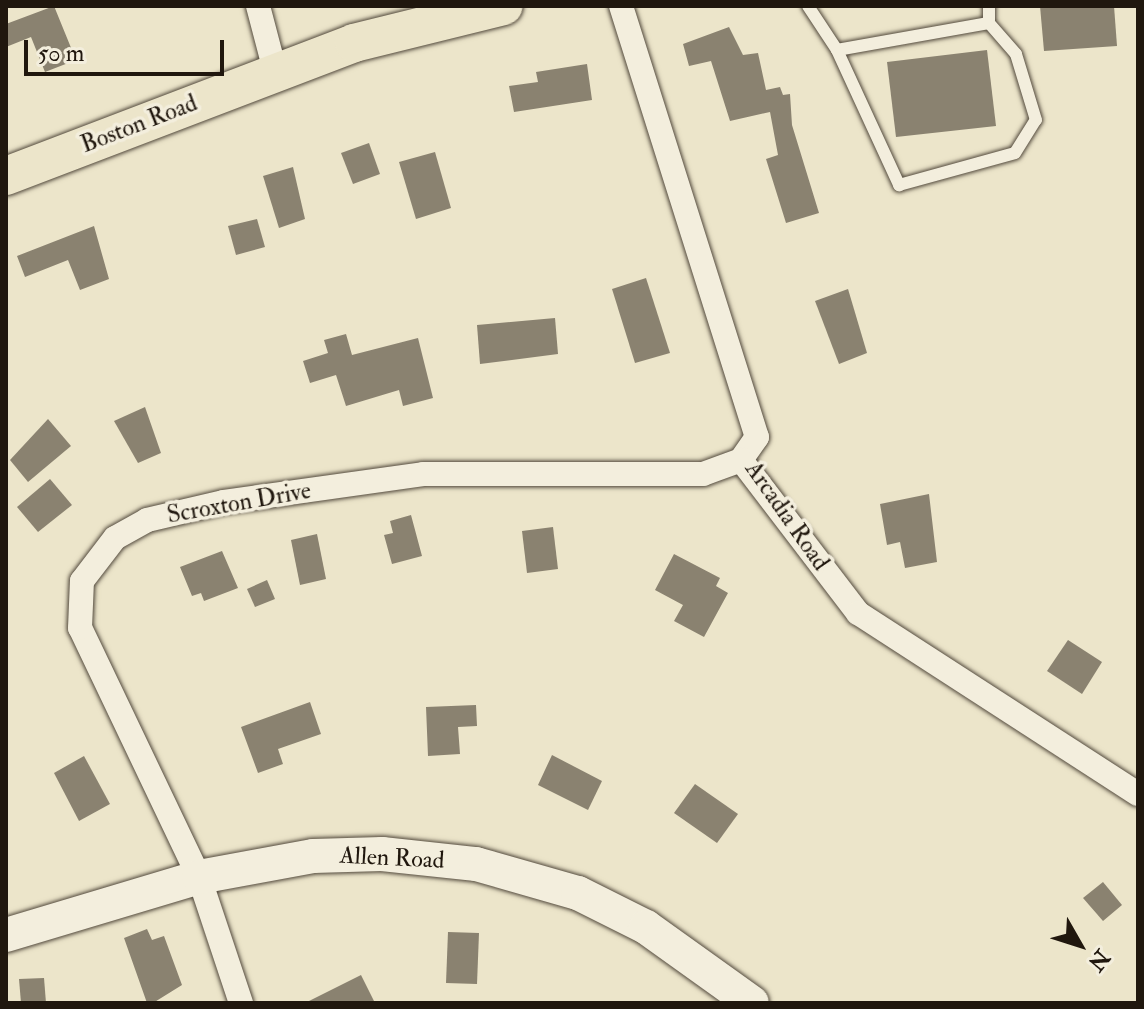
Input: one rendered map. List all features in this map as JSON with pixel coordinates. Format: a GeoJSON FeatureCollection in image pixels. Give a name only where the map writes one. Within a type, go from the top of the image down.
{"type":"FeatureCollection","features":[{"type":"Feature","properties":{"kind":"main road","name":"Boston Road"},"geometry":{"type":"LineString","coordinates":[[6,176],[354,43],[503,6]]}},
{"type":"Feature","properties":{"kind":"street"},"geometry":{"type":"LineString","coordinates":[[258,6],[275,71]]}},
{"type":"Feature","properties":{"kind":"street","name":"Arcadia Road"},"geometry":{"type":"LineString","coordinates":[[621,6],[757,437],[741,460],[858,613],[1138,794]]}},
{"type":"Feature","properties":{"kind":"street","name":"Scroxton Drive"},"geometry":{"type":"LineString","coordinates":[[241,1003],[199,877],[80,628],[82,581],[115,538],[147,520],[224,502],[423,474],[703,474],[741,460]]}},
{"type":"Feature","properties":{"kind":"street","name":"Allen Road"},"geometry":{"type":"LineString","coordinates":[[6,935],[199,877],[347,854],[476,864],[607,906],[692,956],[752,1003]]}},
{"type":"Feature","properties":{"kind":"lane"},"geometry":{"type":"LineString","coordinates":[[808,6],[837,50],[899,185],[1015,153],[1036,120],[1016,54],[989,23],[989,6]]}},
{"type":"Feature","properties":{"kind":"lane"},"geometry":{"type":"LineString","coordinates":[[837,50],[989,23]]}},
{"type":"Feature","properties":{"kind":"building"},"geometry":{"type":"Polygon","coordinates":[[[54,6],[76,60],[45,72],[31,37],[6,47],[6,24],[54,6]]]}},
{"type":"Feature","properties":{"kind":"building"},"geometry":{"type":"Polygon","coordinates":[[[1040,6],[1114,6],[1117,46],[1044,51],[1040,6]]]}},
{"type":"Feature","properties":{"kind":"building"},"geometry":{"type":"Polygon","coordinates":[[[729,27],[743,55],[758,53],[766,90],[780,87],[783,95],[790,94],[792,125],[819,213],[786,223],[766,159],[778,155],[770,112],[730,121],[711,61],[689,66],[683,44],[729,27]]]}},
{"type":"Feature","properties":{"kind":"building"},"geometry":{"type":"Polygon","coordinates":[[[987,50],[996,126],[896,137],[887,62],[987,50]]]}},
{"type":"Feature","properties":{"kind":"building"},"geometry":{"type":"Polygon","coordinates":[[[587,64],[592,100],[514,112],[509,86],[538,82],[536,72],[587,64]]]}},
{"type":"Feature","properties":{"kind":"building"},"geometry":{"type":"Polygon","coordinates":[[[369,143],[380,174],[353,184],[341,153],[369,143]]]}},
{"type":"Feature","properties":{"kind":"building"},"geometry":{"type":"Polygon","coordinates":[[[435,152],[451,208],[416,219],[399,162],[435,152]]]}},
{"type":"Feature","properties":{"kind":"building"},"geometry":{"type":"Polygon","coordinates":[[[293,167],[305,219],[279,228],[263,176],[293,167]]]}},
{"type":"Feature","properties":{"kind":"building"},"geometry":{"type":"Polygon","coordinates":[[[257,219],[265,247],[236,255],[228,226],[257,219]]]}},
{"type":"Feature","properties":{"kind":"building"},"geometry":{"type":"Polygon","coordinates":[[[94,226],[109,279],[80,290],[68,260],[25,277],[17,256],[94,226]]]}},
{"type":"Feature","properties":{"kind":"building"},"geometry":{"type":"Polygon","coordinates":[[[646,278],[670,353],[635,363],[612,289],[646,278]]]}},
{"type":"Feature","properties":{"kind":"building"},"geometry":{"type":"Polygon","coordinates":[[[848,289],[867,353],[839,364],[815,301],[848,289]]]}},
{"type":"Feature","properties":{"kind":"building"},"geometry":{"type":"Polygon","coordinates":[[[555,318],[558,354],[480,364],[477,325],[555,318]]]}},
{"type":"Feature","properties":{"kind":"building"},"geometry":{"type":"Polygon","coordinates":[[[346,334],[352,355],[418,338],[433,398],[403,406],[399,390],[346,406],[336,375],[310,383],[303,361],[328,353],[324,340],[346,334]]]}},
{"type":"Feature","properties":{"kind":"building"},"geometry":{"type":"Polygon","coordinates":[[[145,407],[161,453],[138,463],[114,421],[145,407]]]}},
{"type":"Feature","properties":{"kind":"building"},"geometry":{"type":"Polygon","coordinates":[[[48,419],[71,446],[28,482],[10,460],[48,419]]]}},
{"type":"Feature","properties":{"kind":"building"},"geometry":{"type":"Polygon","coordinates":[[[50,479],[72,505],[38,532],[17,507],[50,479]]]}},
{"type":"Feature","properties":{"kind":"building"},"geometry":{"type":"Polygon","coordinates":[[[929,494],[937,562],[905,568],[900,542],[887,545],[880,504],[929,494]]]}},
{"type":"Feature","properties":{"kind":"building"},"geometry":{"type":"Polygon","coordinates":[[[411,515],[422,556],[392,564],[384,535],[393,533],[390,521],[411,515]]]}},
{"type":"Feature","properties":{"kind":"building"},"geometry":{"type":"Polygon","coordinates":[[[553,527],[558,569],[527,573],[522,531],[553,527]]]}},
{"type":"Feature","properties":{"kind":"building"},"geometry":{"type":"Polygon","coordinates":[[[317,534],[326,579],[300,585],[291,540],[317,534]]]}},
{"type":"Feature","properties":{"kind":"building"},"geometry":{"type":"Polygon","coordinates":[[[222,551],[238,588],[204,601],[201,593],[192,596],[180,567],[222,551]]]}},
{"type":"Feature","properties":{"kind":"building"},"geometry":{"type":"Polygon","coordinates":[[[674,554],[720,578],[716,586],[728,593],[704,637],[674,621],[683,605],[655,590],[674,554]]]}},
{"type":"Feature","properties":{"kind":"building"},"geometry":{"type":"Polygon","coordinates":[[[267,580],[275,599],[255,607],[247,589],[267,580]]]}},
{"type":"Feature","properties":{"kind":"building"},"geometry":{"type":"Polygon","coordinates":[[[1068,640],[1102,662],[1082,694],[1047,671],[1068,640]]]}},
{"type":"Feature","properties":{"kind":"building"},"geometry":{"type":"Polygon","coordinates":[[[310,702],[321,734],[278,749],[283,764],[258,773],[241,727],[310,702]]]}},
{"type":"Feature","properties":{"kind":"building"},"geometry":{"type":"Polygon","coordinates":[[[476,705],[477,726],[458,727],[460,754],[428,756],[426,707],[476,705]]]}},
{"type":"Feature","properties":{"kind":"building"},"geometry":{"type":"Polygon","coordinates":[[[552,755],[602,781],[588,810],[538,785],[552,755]]]}},
{"type":"Feature","properties":{"kind":"building"},"geometry":{"type":"Polygon","coordinates":[[[84,756],[110,804],[79,821],[54,773],[84,756]]]}},
{"type":"Feature","properties":{"kind":"building"},"geometry":{"type":"Polygon","coordinates":[[[695,784],[738,814],[717,843],[674,813],[695,784]]]}},
{"type":"Feature","properties":{"kind":"building"},"geometry":{"type":"Polygon","coordinates":[[[1103,882],[1122,905],[1103,921],[1083,898],[1103,882]]]}},
{"type":"Feature","properties":{"kind":"building"},"geometry":{"type":"Polygon","coordinates":[[[147,929],[152,940],[164,936],[182,985],[153,1003],[147,1003],[124,938],[147,929]]]}},
{"type":"Feature","properties":{"kind":"building"},"geometry":{"type":"Polygon","coordinates":[[[448,932],[479,933],[477,984],[446,983],[448,932]]]}},
{"type":"Feature","properties":{"kind":"building"},"geometry":{"type":"Polygon","coordinates":[[[361,975],[375,1003],[305,1003],[361,975]]]}},
{"type":"Feature","properties":{"kind":"building"},"geometry":{"type":"Polygon","coordinates":[[[44,978],[46,1003],[21,1003],[19,979],[44,978]]]}}]}
